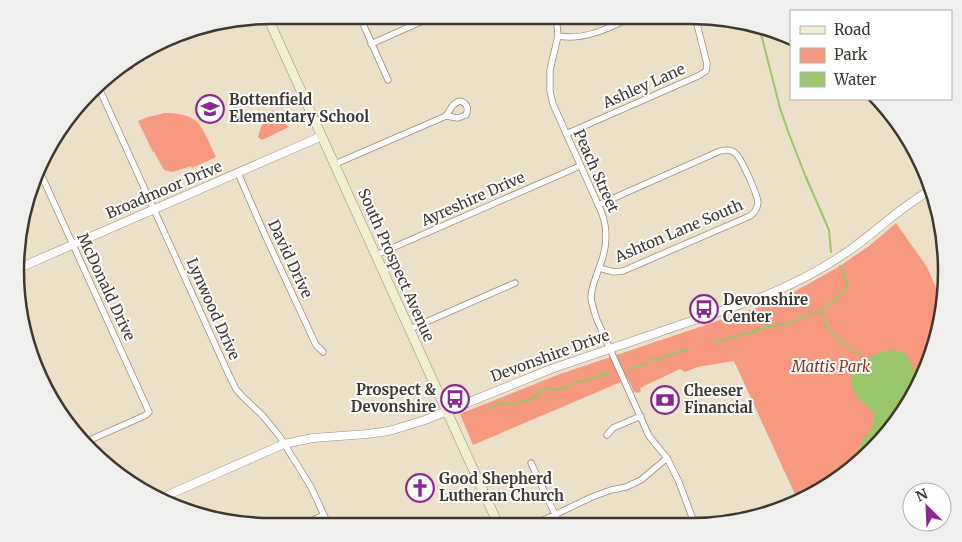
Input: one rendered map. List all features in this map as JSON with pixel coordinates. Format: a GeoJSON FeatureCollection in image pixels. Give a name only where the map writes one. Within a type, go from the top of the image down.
{"type":"FeatureCollection","features":[{"type":"Feature","properties":{"kind":"main road","name":"South Prospect Avenue"},"geometry":{"type":"LineString","coordinates":[[271,24],[495,518]]}},
{"type":"Feature","properties":{"kind":"street"},"geometry":{"type":"LineString","coordinates":[[362,24],[388,80]]}},
{"type":"Feature","properties":{"kind":"street"},"geometry":{"type":"LineString","coordinates":[[372,44],[416,24]]}},
{"type":"Feature","properties":{"kind":"street","name":"Peach Street"},"geometry":{"type":"LineString","coordinates":[[557,24],[558,36],[550,70],[550,91],[553,104],[604,218],[607,233],[606,247],[592,287],[593,308],[649,436],[667,458],[679,482],[692,518]]}},
{"type":"Feature","properties":{"kind":"street"},"geometry":{"type":"LineString","coordinates":[[558,36],[567,38],[588,36],[617,24]]}},
{"type":"Feature","properties":{"kind":"street","name":"Ashley Lane"},"geometry":{"type":"LineString","coordinates":[[566,134],[706,71],[707,64],[697,24]]}},
{"type":"Feature","properties":{"kind":"street","name":"Lynwood Drive"},"geometry":{"type":"LineString","coordinates":[[101,92],[229,375],[242,396],[273,427],[311,487],[324,516]]}},
{"type":"Feature","properties":{"kind":"street"},"geometry":{"type":"LineString","coordinates":[[335,164],[446,116]]}},
{"type":"Feature","properties":{"kind":"street","name":"Broadmoor Drive"},"geometry":{"type":"LineString","coordinates":[[24,266],[322,136]]}},
{"type":"Feature","properties":{"kind":"street","name":"Ashton Lane South"},"geometry":{"type":"LineString","coordinates":[[598,205],[720,151],[729,150],[740,157],[756,194],[758,204],[755,212],[750,216],[624,271],[614,272],[599,268]]}},
{"type":"Feature","properties":{"kind":"street","name":"Ayreshire Drive"},"geometry":{"type":"LineString","coordinates":[[376,255],[580,166]]}},
{"type":"Feature","properties":{"kind":"street","name":"David Drive"},"geometry":{"type":"LineString","coordinates":[[238,173],[316,345],[324,352]]}},
{"type":"Feature","properties":{"kind":"street","name":"McDonald Drive"},"geometry":{"type":"LineString","coordinates":[[42,178],[149,410],[149,413],[90,440]]}},
{"type":"Feature","properties":{"kind":"street","name":"Devonshire Drive"},"geometry":{"type":"LineString","coordinates":[[167,495],[284,444],[313,438],[390,431],[425,420],[532,376],[762,297],[810,274],[848,252],[902,209],[926,194]]}},
{"type":"Feature","properties":{"kind":"street"},"geometry":{"type":"LineString","coordinates":[[410,329],[515,283]]}},
{"type":"Feature","properties":{"kind":"street"},"geometry":{"type":"LineString","coordinates":[[607,435],[613,428],[640,416]]}},
{"type":"Feature","properties":{"kind":"street"},"geometry":{"type":"LineString","coordinates":[[546,518],[592,497],[626,487],[641,480],[667,458]]}},
{"type":"Feature","properties":{"kind":"street"},"geometry":{"type":"LineString","coordinates":[[531,463],[556,518]]}},
{"type":"Feature","properties":{"kind":"street"},"geometry":{"type":"LineString","coordinates":[[319,518],[324,516]]}},
{"type":"Feature","properties":{"kind":"green space"},"geometry":{"type":"Polygon","coordinates":[[[134,65],[133,69],[123,73],[134,65]]]}},
{"type":"Feature","properties":{"kind":"green space"},"geometry":{"type":"Polygon","coordinates":[[[273,110],[289,127],[262,140],[258,137],[266,119],[264,114],[273,110]]]}},
{"type":"Feature","properties":{"kind":"green space"},"geometry":{"type":"Polygon","coordinates":[[[165,113],[187,116],[194,120],[203,131],[216,157],[192,168],[191,166],[172,172],[164,170],[138,121],[165,113]]]}},
{"type":"Feature","properties":{"kind":"green space","name":"Mattis Park"},"geometry":{"type":"Polygon","coordinates":[[[896,223],[927,267],[937,291],[930,335],[913,380],[887,422],[866,446],[842,467],[800,493],[795,495],[734,361],[697,367],[685,372],[680,369],[640,388],[641,391],[638,393],[634,392],[628,379],[473,445],[460,414],[560,374],[756,308],[792,293],[840,266],[869,246],[896,223]]]}},
{"type":"Feature","properties":{"kind":"water"},"geometry":{"type":"Polygon","coordinates":[[[892,350],[903,352],[916,374],[905,395],[887,422],[856,456],[869,432],[874,417],[870,409],[857,397],[852,387],[852,378],[859,364],[883,352],[892,350]]]}},
{"type":"Feature","properties":{"kind":"waterway"},"geometry":{"type":"LineString","coordinates":[[761,34],[780,108],[789,134],[829,230],[831,252]]}},
{"type":"Feature","properties":{"kind":"waterway"},"geometry":{"type":"LineString","coordinates":[[715,342],[761,328],[786,324],[821,312],[846,287],[847,280],[840,266]]}},
{"type":"Feature","properties":{"kind":"waterway"},"geometry":{"type":"LineString","coordinates":[[821,312],[828,330],[864,359]]}},
{"type":"Feature","properties":{"kind":"waterway"},"geometry":{"type":"LineString","coordinates":[[631,368],[649,363],[652,359],[661,360],[663,357],[688,350]]}},
{"type":"Feature","properties":{"kind":"waterway"},"geometry":{"type":"LineString","coordinates":[[603,374],[608,372]]}},
{"type":"Feature","properties":{"kind":"waterway"},"geometry":{"type":"LineString","coordinates":[[488,409],[493,408],[498,403],[515,404],[521,400],[527,401],[538,395],[538,391],[549,388],[555,390],[571,386],[575,382],[587,381],[603,374],[608,375]]}},
{"type":"Feature","properties":{"kind":"place","name":"Bottenfield Elementary School"},"geometry":{"type":"Point","coordinates":[210,109]}},
{"type":"Feature","properties":{"kind":"place","name":"Devonshire Center"},"geometry":{"type":"Point","coordinates":[704,309]}},
{"type":"Feature","properties":{"kind":"place","name":"Prospect & Devonshire"},"geometry":{"type":"Point","coordinates":[455,399]}},
{"type":"Feature","properties":{"kind":"place","name":"Cheeser Financial"},"geometry":{"type":"Point","coordinates":[665,400]}},
{"type":"Feature","properties":{"kind":"place","name":"Good Shepherd Lutheran Church"},"geometry":{"type":"Point","coordinates":[420,488]}}]}
